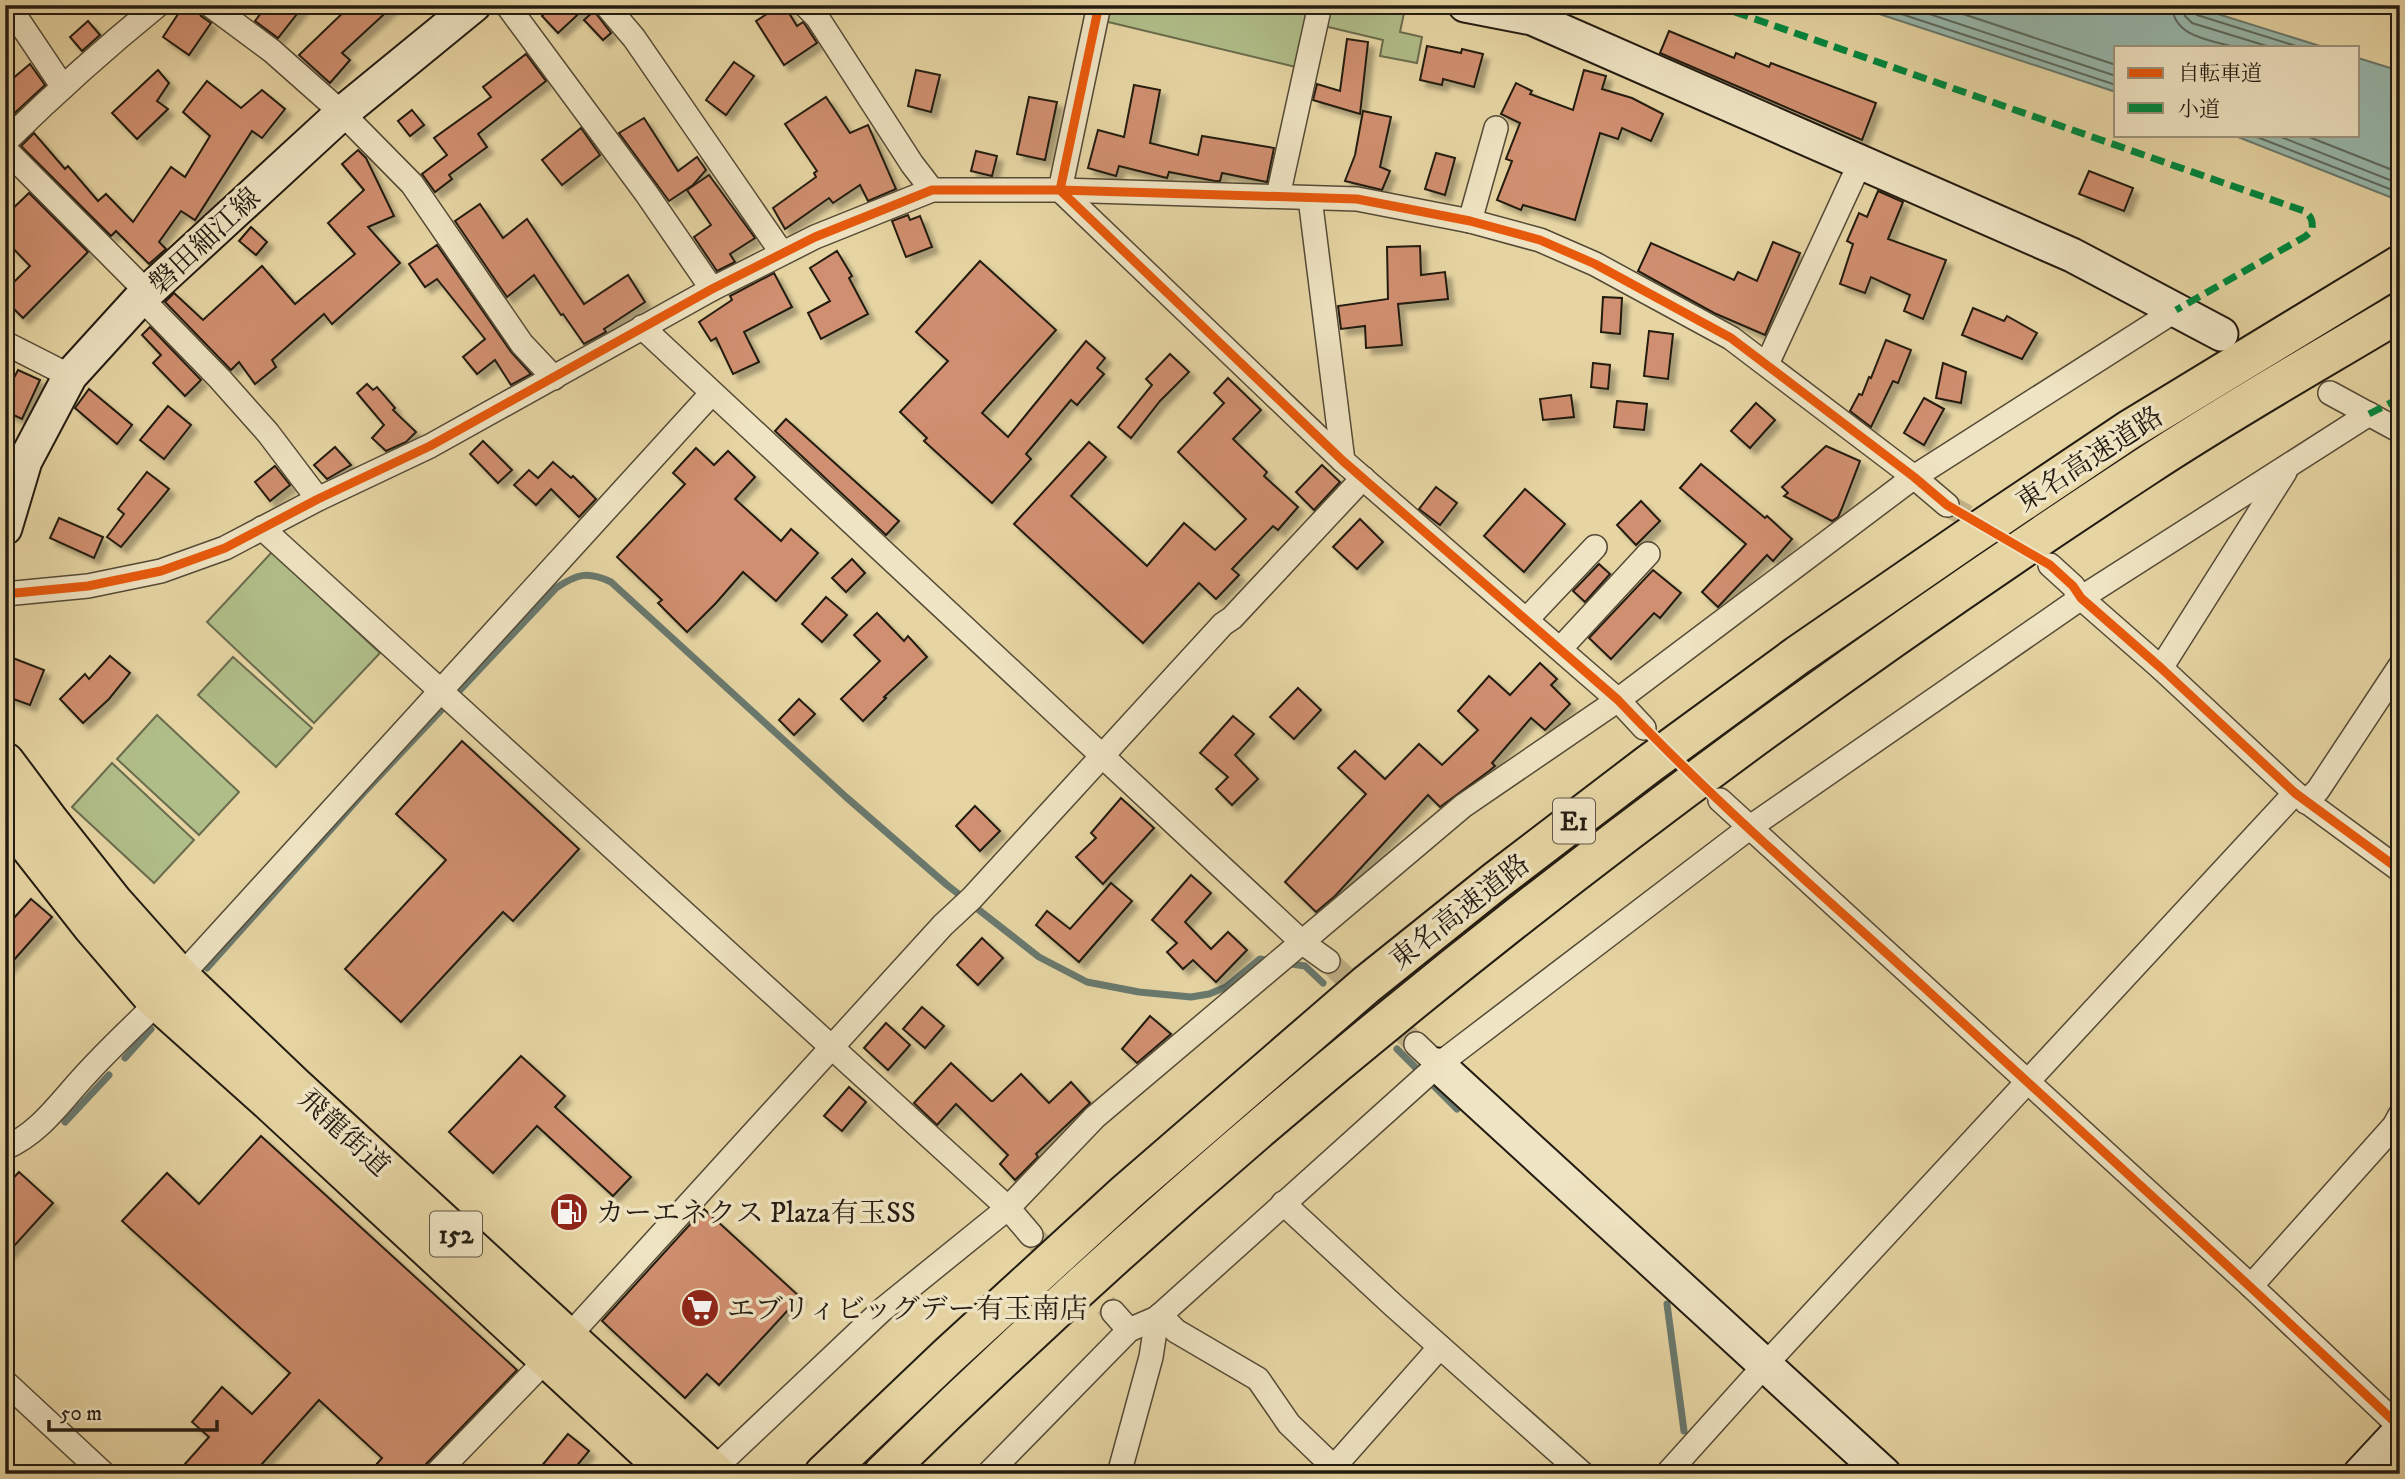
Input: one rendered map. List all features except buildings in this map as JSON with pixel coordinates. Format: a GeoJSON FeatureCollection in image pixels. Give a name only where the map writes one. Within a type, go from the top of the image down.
{"type":"FeatureCollection","features":[{"type":"Feature","properties":{"kind":"highway","name":"東名高速道路"},"geometry":{"type":"LineString","coordinates":[[824,1474],[1127,1192],[1366,985],[1508,872],[1798,655],[1965,540],[2129,430],[2399,265]]}},
{"type":"Feature","properties":{"kind":"highway","name":"東名高速道路"},"geometry":{"type":"LineString","coordinates":[[883,1474],[973,1385],[1154,1220],[1385,1022],[1522,911],[1820,687],[1987,572],[2150,464],[2400,312]]}},
{"type":"Feature","properties":{"kind":"highway","name":"飛龍街道"},"geometry":{"type":"LineString","coordinates":[[5,762],[114,903],[177,996],[267,1099],[558,1348],[714,1472]]}},
{"type":"Feature","properties":{"kind":"highway","name":"飛龍街道"},"geometry":{"type":"LineString","coordinates":[[5,815],[84,916],[177,996]]}},
{"type":"Feature","properties":{"kind":"highway","name":"飛龍街道"},"geometry":{"type":"LineString","coordinates":[[558,1348],[672,1474]]}},
{"type":"Feature","properties":{"kind":"street"},"geometry":{"type":"LineString","coordinates":[[8,5],[64,87]]}},
{"type":"Feature","properties":{"kind":"street"},"geometry":{"type":"LineString","coordinates":[[5,142],[108,46],[159,5]]}},
{"type":"Feature","properties":{"kind":"street"},"geometry":{"type":"LineString","coordinates":[[210,5],[272,51],[342,113],[412,184],[522,344],[554,378]]}},
{"type":"Feature","properties":{"kind":"street","name":"磐田細江線"},"geometry":{"type":"LineString","coordinates":[[5,528],[25,461],[70,376],[144,295],[342,113],[474,5]]}},
{"type":"Feature","properties":{"kind":"street"},"geometry":{"type":"LineString","coordinates":[[507,5],[646,192],[712,289]]}},
{"type":"Feature","properties":{"kind":"street"},"geometry":{"type":"LineString","coordinates":[[606,5],[634,38],[782,253]]}},
{"type":"Feature","properties":{"kind":"street"},"geometry":{"type":"LineString","coordinates":[[804,5],[817,18],[912,164],[932,190]]}},
{"type":"Feature","properties":{"kind":"street"},"geometry":{"type":"LineString","coordinates":[[1060,190],[1099,5]]}},
{"type":"Feature","properties":{"kind":"street"},"geometry":{"type":"LineString","coordinates":[[1278,196],[1320,5]]}},
{"type":"Feature","properties":{"kind":"street"},"geometry":{"type":"LineString","coordinates":[[1465,5],[1532,18],[2072,255],[2221,334]]}},
{"type":"Feature","properties":{"kind":"street"},"geometry":{"type":"LineString","coordinates":[[1470,221],[1496,128]]}},
{"type":"Feature","properties":{"kind":"street"},"geometry":{"type":"LineString","coordinates":[[5,149],[144,295],[236,397],[268,433],[318,499]]}},
{"type":"Feature","properties":{"kind":"street"},"geometry":{"type":"LineString","coordinates":[[1767,364],[1860,163]]}},
{"type":"Feature","properties":{"kind":"street"},"geometry":{"type":"LineString","coordinates":[[5,594],[88,586],[161,571],[225,548],[318,499],[430,446],[642,327],[782,253],[932,190],[1060,190],[1357,199],[1470,221],[1540,240],[1595,264],[1731,338],[1947,505]]}},
{"type":"Feature","properties":{"kind":"street"},"geometry":{"type":"LineString","coordinates":[[1060,190],[1343,461],[1618,700],[1644,727]]}},
{"type":"Feature","properties":{"kind":"street"},"geometry":{"type":"LineString","coordinates":[[1310,198],[1343,461]]}},
{"type":"Feature","properties":{"kind":"street"},"geometry":{"type":"LineString","coordinates":[[714,1472],[881,1310],[1008,1208],[1095,1117],[1463,806],[1618,700],[1914,477],[2176,310]]}},
{"type":"Feature","properties":{"kind":"street"},"geometry":{"type":"LineString","coordinates":[[642,327],[1101,756],[1298,947],[1328,961]]}},
{"type":"Feature","properties":{"kind":"street"},"geometry":{"type":"LineString","coordinates":[[5,343],[70,376]]}},
{"type":"Feature","properties":{"kind":"street"},"geometry":{"type":"LineString","coordinates":[[5,1148],[28,1136],[87,1073],[177,996],[441,692],[712,393]]}},
{"type":"Feature","properties":{"kind":"street"},"geometry":{"type":"LineString","coordinates":[[2330,393],[2400,430]]}},
{"type":"Feature","properties":{"kind":"street"},"geometry":{"type":"LineString","coordinates":[[988,1474],[1129,1330],[1158,1317],[1412,1087],[1430,1059],[1749,828],[2081,598],[2369,414]]}},
{"type":"Feature","properties":{"kind":"street"},"geometry":{"type":"LineString","coordinates":[[2161,668],[2288,467]]}},
{"type":"Feature","properties":{"kind":"street"},"geometry":{"type":"LineString","coordinates":[[436,1474],[558,1348],[943,925],[966,904],[1223,624],[1232,618],[1363,478]]}},
{"type":"Feature","properties":{"kind":"street"},"geometry":{"type":"LineString","coordinates":[[262,528],[1008,1208],[1031,1235]]}},
{"type":"Feature","properties":{"kind":"street"},"geometry":{"type":"LineString","coordinates":[[1526,620],[1595,547]]}},
{"type":"Feature","properties":{"kind":"street"},"geometry":{"type":"LineString","coordinates":[[1560,649],[1648,554]]}},
{"type":"Feature","properties":{"kind":"street"},"geometry":{"type":"LineString","coordinates":[[2050,565],[2073,586],[2081,598],[2301,798],[2400,870]]}},
{"type":"Feature","properties":{"kind":"street"},"geometry":{"type":"LineString","coordinates":[[1667,1474],[2027,1082],[2301,798],[2318,790],[2400,666]]}},
{"type":"Feature","properties":{"kind":"street"},"geometry":{"type":"LineString","coordinates":[[1720,800],[2251,1286],[2400,1429],[2360,1474]]}},
{"type":"Feature","properties":{"kind":"street"},"geometry":{"type":"LineString","coordinates":[[1430,1059],[1884,1474]]}},
{"type":"Feature","properties":{"kind":"street"},"geometry":{"type":"LineString","coordinates":[[2251,1286],[2394,1126],[2400,1115]]}},
{"type":"Feature","properties":{"kind":"street"},"geometry":{"type":"LineString","coordinates":[[1283,1203],[1583,1474]]}},
{"type":"Feature","properties":{"kind":"street"},"geometry":{"type":"LineString","coordinates":[[1113,1312],[1129,1330]]}},
{"type":"Feature","properties":{"kind":"street"},"geometry":{"type":"LineString","coordinates":[[1158,1317],[1176,1331],[1258,1379],[1289,1424],[1338,1470],[1440,1347]]}},
{"type":"Feature","properties":{"kind":"street"},"geometry":{"type":"LineString","coordinates":[[1119,1474],[1151,1357],[1158,1317]]}},
{"type":"Feature","properties":{"kind":"street"},"geometry":{"type":"LineString","coordinates":[[5,1382],[104,1474]]}},
{"type":"Feature","properties":{"kind":"green space"},"geometry":{"type":"Polygon","coordinates":[[[1108,5],[1314,5],[1300,68],[1104,21],[1108,5]]]}},
{"type":"Feature","properties":{"kind":"green space"},"geometry":{"type":"Polygon","coordinates":[[[1330,5],[1370,5],[1404,13],[1400,32],[1422,37],[1417,63],[1380,56],[1383,40],[1324,26],[1330,5]]]}},
{"type":"Feature","properties":{"kind":"green space"},"geometry":{"type":"Polygon","coordinates":[[[272,552],[380,653],[314,723],[207,622],[272,552]]]}},
{"type":"Feature","properties":{"kind":"green space"},"geometry":{"type":"Polygon","coordinates":[[[233,657],[312,728],[276,767],[198,695],[233,657]]]}},
{"type":"Feature","properties":{"kind":"green space"},"geometry":{"type":"Polygon","coordinates":[[[157,715],[239,792],[199,835],[117,759],[157,715]]]}},
{"type":"Feature","properties":{"kind":"green space"},"geometry":{"type":"Polygon","coordinates":[[[112,763],[194,840],[154,883],[72,807],[112,763]]]}},
{"type":"Feature","properties":{"kind":"water"},"geometry":{"type":"Polygon","coordinates":[[[1852,5],[2189,5],[2320,46],[2114,46],[2114,91],[1852,5]]]}},
{"type":"Feature","properties":{"kind":"water"},"geometry":{"type":"Polygon","coordinates":[[[2360,59],[2400,71],[2400,201],[2236,136],[2360,136],[2360,59]]]}},
{"type":"Feature","properties":{"kind":"waterway"},"geometry":{"type":"LineString","coordinates":[[207,968],[367,789],[556,588],[576,577],[589,575],[611,582],[846,797],[947,885],[1039,957],[1087,982],[1139,992],[1191,997],[1226,987],[1260,959],[1270,961]]}},
{"type":"Feature","properties":{"kind":"waterway"},"geometry":{"type":"LineString","coordinates":[[1285,963],[1305,966],[1323,983]]}},
{"type":"Feature","properties":{"kind":"waterway"},"geometry":{"type":"LineString","coordinates":[[125,1058],[151,1029]]}},
{"type":"Feature","properties":{"kind":"waterway"},"geometry":{"type":"LineString","coordinates":[[1397,1049],[1457,1109]]}},
{"type":"Feature","properties":{"kind":"waterway"},"geometry":{"type":"LineString","coordinates":[[65,1122],[109,1075]]}},
{"type":"Feature","properties":{"kind":"waterway"},"geometry":{"type":"LineString","coordinates":[[1667,1304],[1684,1431]]}},
{"type":"Feature","properties":{"kind":"tunnel"},"geometry":{"type":"LineString","coordinates":[[1947,505],[1993,531]]}},
{"type":"Feature","properties":{"kind":"tunnel"},"geometry":{"type":"LineString","coordinates":[[1328,961],[1416,1044]]}},
{"type":"Feature","properties":{"kind":"tunnel"},"geometry":{"type":"LineString","coordinates":[[1031,1235],[1113,1312]]}},
{"type":"Feature","properties":{"kind":"marked path"},"geometry":{"type":"LineString","coordinates":[[1715,5],[2304,211],[2310,217],[2312,230],[2306,236],[2176,310]]}},
{"type":"Feature","properties":{"kind":"marked path"},"geometry":{"type":"LineString","coordinates":[[2369,414],[2400,398]]}},
{"type":"Feature","properties":{"kind":"cycle path"},"geometry":{"type":"LineString","coordinates":[[1099,5],[1060,190],[1343,461],[1618,700],[1731,812],[2164,1207],[2400,1427]]}},
{"type":"Feature","properties":{"kind":"cycle path"},"geometry":{"type":"LineString","coordinates":[[5,594],[88,586],[161,571],[225,548],[318,499],[430,446],[712,289],[815,237],[932,190],[1060,190],[1357,199],[1470,221],[1540,240],[1595,264],[1731,338],[1947,505],[2050,565],[2073,586],[2081,598],[2161,668],[2295,793],[2400,870]]}},
{"type":"Feature","properties":{"kind":"place","name":"カーエネクス Plaza有玉SS"},"geometry":{"type":"Point","coordinates":[569,1212]}},
{"type":"Feature","properties":{"kind":"place","name":"エブリィビッグデー有玉南店"},"geometry":{"type":"Point","coordinates":[700,1308]}}]}
